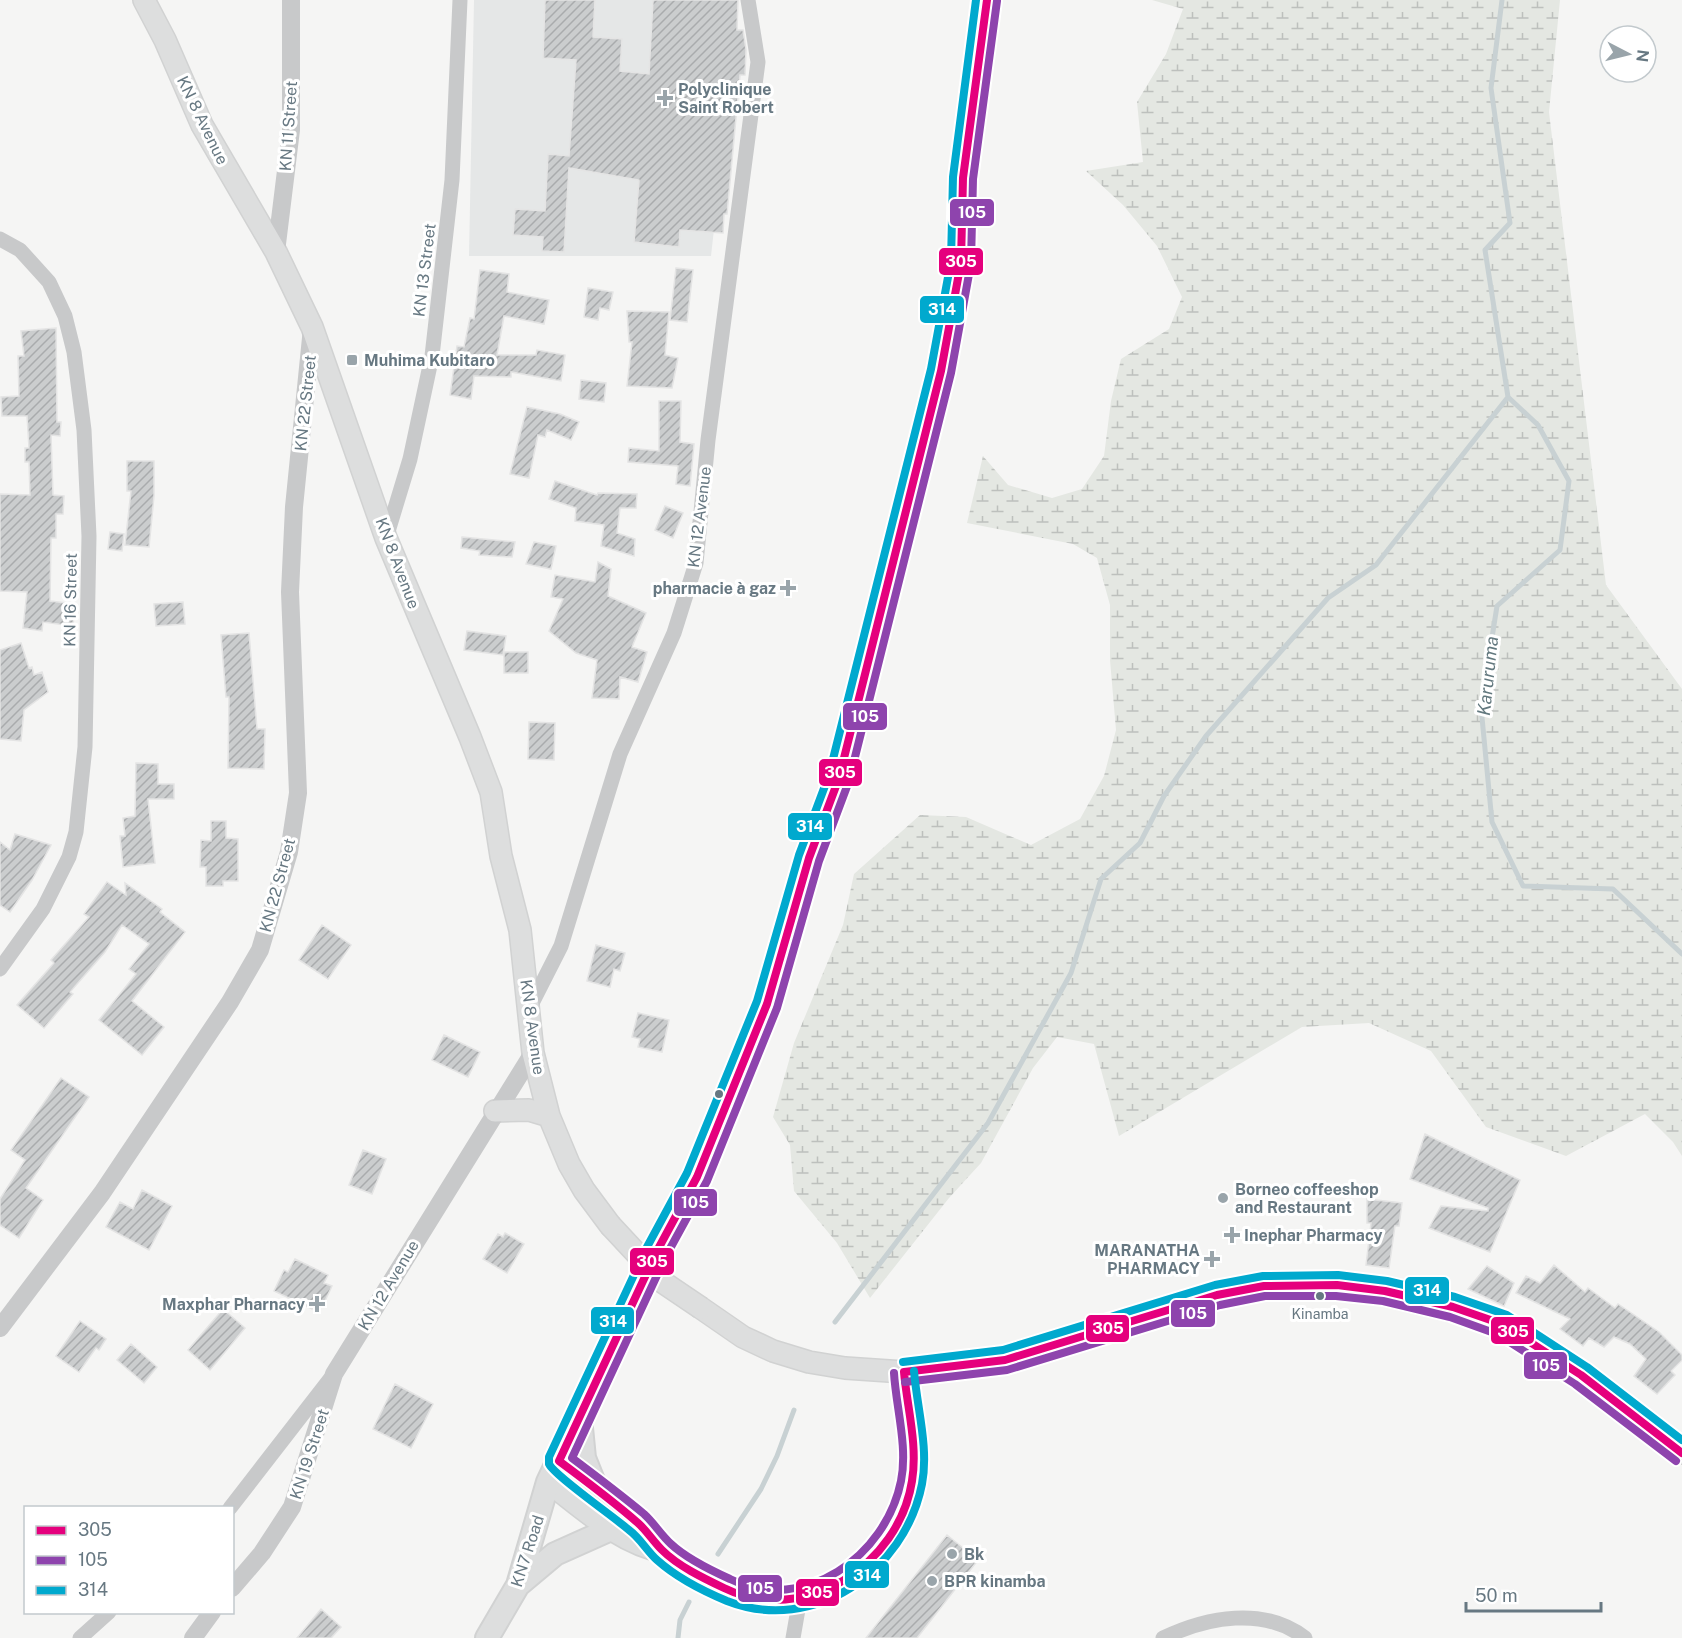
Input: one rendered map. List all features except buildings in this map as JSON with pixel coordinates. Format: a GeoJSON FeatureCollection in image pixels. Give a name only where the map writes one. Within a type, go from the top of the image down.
{"type":"FeatureCollection","features":[{"type":"Feature","properties":{"kind":"main road","name":"KN 8 Avenue"},"geometry":{"type":"LineString","coordinates":[[144,0],[165,40],[202,125],[276,252],[312,327],[386,538],[491,792],[501,856],[520,930],[530,1007],[533,1053],[549,1116],[569,1164],[584,1190],[610,1225],[664,1283],[743,1337],[773,1351],[809,1362],[845,1368],[904,1372],[1005,1360],[1216,1295],[1264,1286],[1337,1285],[1385,1291],[1442,1304],[1502,1324],[1581,1374],[1682,1453]]}},
{"type":"Feature","properties":{"kind":"main road","name":"KN7 Road"},"geometry":{"type":"LineString","coordinates":[[487,1638],[518,1585],[548,1482],[622,1324],[697,1177],[710,1146],[767,1004],[809,858],[839,778],[935,393],[953,306],[961,262],[963,178],[987,0]]}},
{"type":"Feature","properties":{"kind":"main road"},"geometry":{"type":"LineString","coordinates":[[495,1111],[530,1110],[549,1116]]}},
{"type":"Feature","properties":{"kind":"main road"},"geometry":{"type":"LineString","coordinates":[[559,1461],[640,1525],[664,1552],[731,1592],[770,1599],[800,1598],[831,1590],[867,1566],[893,1533],[907,1504],[912,1479],[904,1372]]}},
{"type":"Feature","properties":{"kind":"main road"},"geometry":{"type":"LineString","coordinates":[[580,1416],[584,1458],[596,1488]]}},
{"type":"Feature","properties":{"kind":"main road"},"geometry":{"type":"LineString","coordinates":[[548,1482],[611,1529],[645,1548],[664,1552]]}},
{"type":"Feature","properties":{"kind":"main road"},"geometry":{"type":"LineString","coordinates":[[518,1585],[555,1554],[611,1529]]}},
{"type":"Feature","properties":{"kind":"street","name":"KN 11 Street"},"geometry":{"type":"LineString","coordinates":[[276,252],[291,130],[291,0]]}},
{"type":"Feature","properties":{"kind":"street","name":"KN 13 Street"},"geometry":{"type":"LineString","coordinates":[[386,538],[410,459],[432,356],[452,180],[460,0]]}},
{"type":"Feature","properties":{"kind":"street","name":"KN 12 Avenue"},"geometry":{"type":"LineString","coordinates":[[530,1007],[561,946],[620,754],[674,633],[696,563],[708,440],[758,62],[748,0]]}},
{"type":"Feature","properties":{"kind":"street","name":"KN 16 Street"},"geometry":{"type":"LineString","coordinates":[[0,239],[20,250],[49,282],[65,316],[74,352],[84,430],[89,536],[84,747],[76,832],[69,857],[43,909],[0,969]]}},
{"type":"Feature","properties":{"kind":"street","name":"KN 22 Street"},"geometry":{"type":"LineString","coordinates":[[0,1328],[102,1193],[230,1002],[260,950],[289,852],[298,792],[290,592],[294,507],[312,327]]}},
{"type":"Feature","properties":{"kind":"street","name":"KN 12 Avenue"},"geometry":{"type":"LineString","coordinates":[[232,1506],[334,1374],[533,1053]]}},
{"type":"Feature","properties":{"kind":"street","name":"KN 19 Street"},"geometry":{"type":"LineString","coordinates":[[234,1586],[262,1553],[292,1507],[334,1374]]}},
{"type":"Feature","properties":{"kind":"street"},"geometry":{"type":"LineString","coordinates":[[793,1638],[800,1598]]}},
{"type":"Feature","properties":{"kind":"street"},"geometry":{"type":"LineString","coordinates":[[80,1638],[107,1614]]}},
{"type":"Feature","properties":{"kind":"street"},"geometry":{"type":"LineString","coordinates":[[193,1638],[211,1614]]}},
{"type":"Feature","properties":{"kind":"street"},"geometry":{"type":"LineString","coordinates":[[1163,1638],[1181,1629],[1250,1616],[1270,1619],[1289,1626],[1305,1638]]}},
{"type":"Feature","properties":{"kind":"shaded area"},"geometry":{"type":"Polygon","coordinates":[[[474,0],[728,0],[734,51],[711,256],[469,256],[474,0]]]}},
{"type":"Feature","properties":{"kind":"green space"},"geometry":{"type":"Polygon","coordinates":[[[1152,0],[1560,0],[1549,112],[1606,585],[1682,689],[1682,1156],[1673,1142],[1645,1114],[1566,1156],[1486,1127],[1431,1051],[1369,1023],[1302,1027],[1119,1136],[1094,1044],[1057,1037],[1033,1068],[981,1163],[949,1198],[870,1298],[837,1243],[794,1191],[790,1145],[773,1117],[794,1043],[843,925],[854,874],[920,815],[966,817],[1031,845],[1080,819],[1104,776],[1116,730],[1110,660],[1110,605],[1097,558],[1073,544],[967,523],[983,456],[1008,485],[1052,498],[1082,489],[1104,456],[1111,401],[1121,359],[1169,329],[1182,297],[1157,246],[1123,205],[1086,171],[1143,162],[1137,102],[1166,54],[1183,9],[1152,0]]]}},
{"type":"Feature","properties":{"kind":"waterway"},"geometry":{"type":"LineString","coordinates":[[835,1322],[988,1123],[1071,973],[1101,879],[1140,843],[1164,796],[1206,736],[1328,598],[1376,565],[1508,397],[1485,250],[1510,223],[1491,88],[1502,0]]}},
{"type":"Feature","properties":{"kind":"waterway","name":"Karuruma"},"geometry":{"type":"LineString","coordinates":[[1508,397],[1538,425],[1569,481],[1560,550],[1497,606],[1481,707],[1492,822],[1523,886],[1613,889],[1682,954]]}},
{"type":"Feature","properties":{"kind":"waterway"},"geometry":{"type":"LineString","coordinates":[[718,1554],[761,1489],[777,1456],[794,1410]]}},
{"type":"Feature","properties":{"kind":"waterway"},"geometry":{"type":"LineString","coordinates":[[678,1638],[680,1620],[689,1602]]}},
{"type":"Feature","properties":{"kind":"transit line","name":"314"},"geometry":{"type":"LineString","coordinates":[[914,1371],[922,1428],[924,1470],[912,1515],[897,1544],[876,1568],[851,1588],[822,1602],[792,1609],[760,1609],[727,1601],[699,1588],[664,1566],[633,1533],[573,1487],[549,1464],[549,1457],[647,1247],[687,1173],[757,1001],[799,855],[829,775],[931,369],[951,261],[953,177],[976,0]]}},
{"type":"Feature","properties":{"kind":"transit line","name":"305"},"geometry":{"type":"LineString","coordinates":[[904,1372],[914,1467],[903,1511],[888,1539],[868,1562],[843,1581],[815,1593],[785,1600],[755,1598],[724,1588],[699,1576],[668,1556],[638,1523],[559,1461],[657,1251],[697,1177],[767,1004],[809,858],[839,778],[941,371],[961,262],[963,178],[987,0]]}},
{"type":"Feature","properties":{"kind":"transit line","name":"105"},"geometry":{"type":"LineString","coordinates":[[894,1373],[901,1427],[903,1468],[892,1508],[878,1533],[860,1554],[838,1572],[813,1584],[786,1589],[758,1588],[730,1579],[707,1568],[677,1549],[644,1514],[572,1458],[666,1256],[707,1181],[777,1008],[819,861],[849,781],[951,373],[971,263],[973,179],[997,1]]}},
{"type":"Feature","properties":{"kind":"transit line","name":"314"},"geometry":{"type":"LineString","coordinates":[[903,1362],[1003,1350],[1215,1285],[1263,1276],[1338,1275],[1387,1281],[1455,1297],[1507,1315],[1587,1367],[1682,1440]]}},
{"type":"Feature","properties":{"kind":"transit line","name":"305"},"geometry":{"type":"LineString","coordinates":[[904,1372],[1005,1360],[1217,1295],[1264,1286],[1337,1285],[1385,1291],[1453,1307],[1502,1324],[1581,1375],[1682,1453]]}},
{"type":"Feature","properties":{"kind":"transit line","name":"105"},"geometry":{"type":"LineString","coordinates":[[905,1382],[1007,1370],[1220,1305],[1265,1296],[1336,1296],[1383,1301],[1450,1317],[1497,1334],[1575,1384],[1676,1461]]}},
{"type":"Feature","properties":{"kind":"place","name":"Polyclinique Saint Robert"},"geometry":{"type":"Point","coordinates":[665,98]}},
{"type":"Feature","properties":{"kind":"place","name":"Muhima Kubitaro"},"geometry":{"type":"Point","coordinates":[352,360]}},
{"type":"Feature","properties":{"kind":"place","name":"pharmacie à gaz"},"geometry":{"type":"Point","coordinates":[788,588]}},
{"type":"Feature","properties":{"kind":"place","name":"Borneo coffeeshop and Restaurant"},"geometry":{"type":"Point","coordinates":[1223,1198]}},
{"type":"Feature","properties":{"kind":"place","name":"Inephar Pharmacy"},"geometry":{"type":"Point","coordinates":[1232,1235]}},
{"type":"Feature","properties":{"kind":"place","name":"MARANATHA PHARMACY"},"geometry":{"type":"Point","coordinates":[1212,1259]}},
{"type":"Feature","properties":{"kind":"place","name":"Kinamba"},"geometry":{"type":"Point","coordinates":[1320,1296]}},
{"type":"Feature","properties":{"kind":"place","name":"Maxphar Pharnacy"},"geometry":{"type":"Point","coordinates":[317,1304]}},
{"type":"Feature","properties":{"kind":"place","name":"Bk"},"geometry":{"type":"Point","coordinates":[952,1554]}},
{"type":"Feature","properties":{"kind":"place","name":"BPR kinamba"},"geometry":{"type":"Point","coordinates":[932,1581]}}]}
